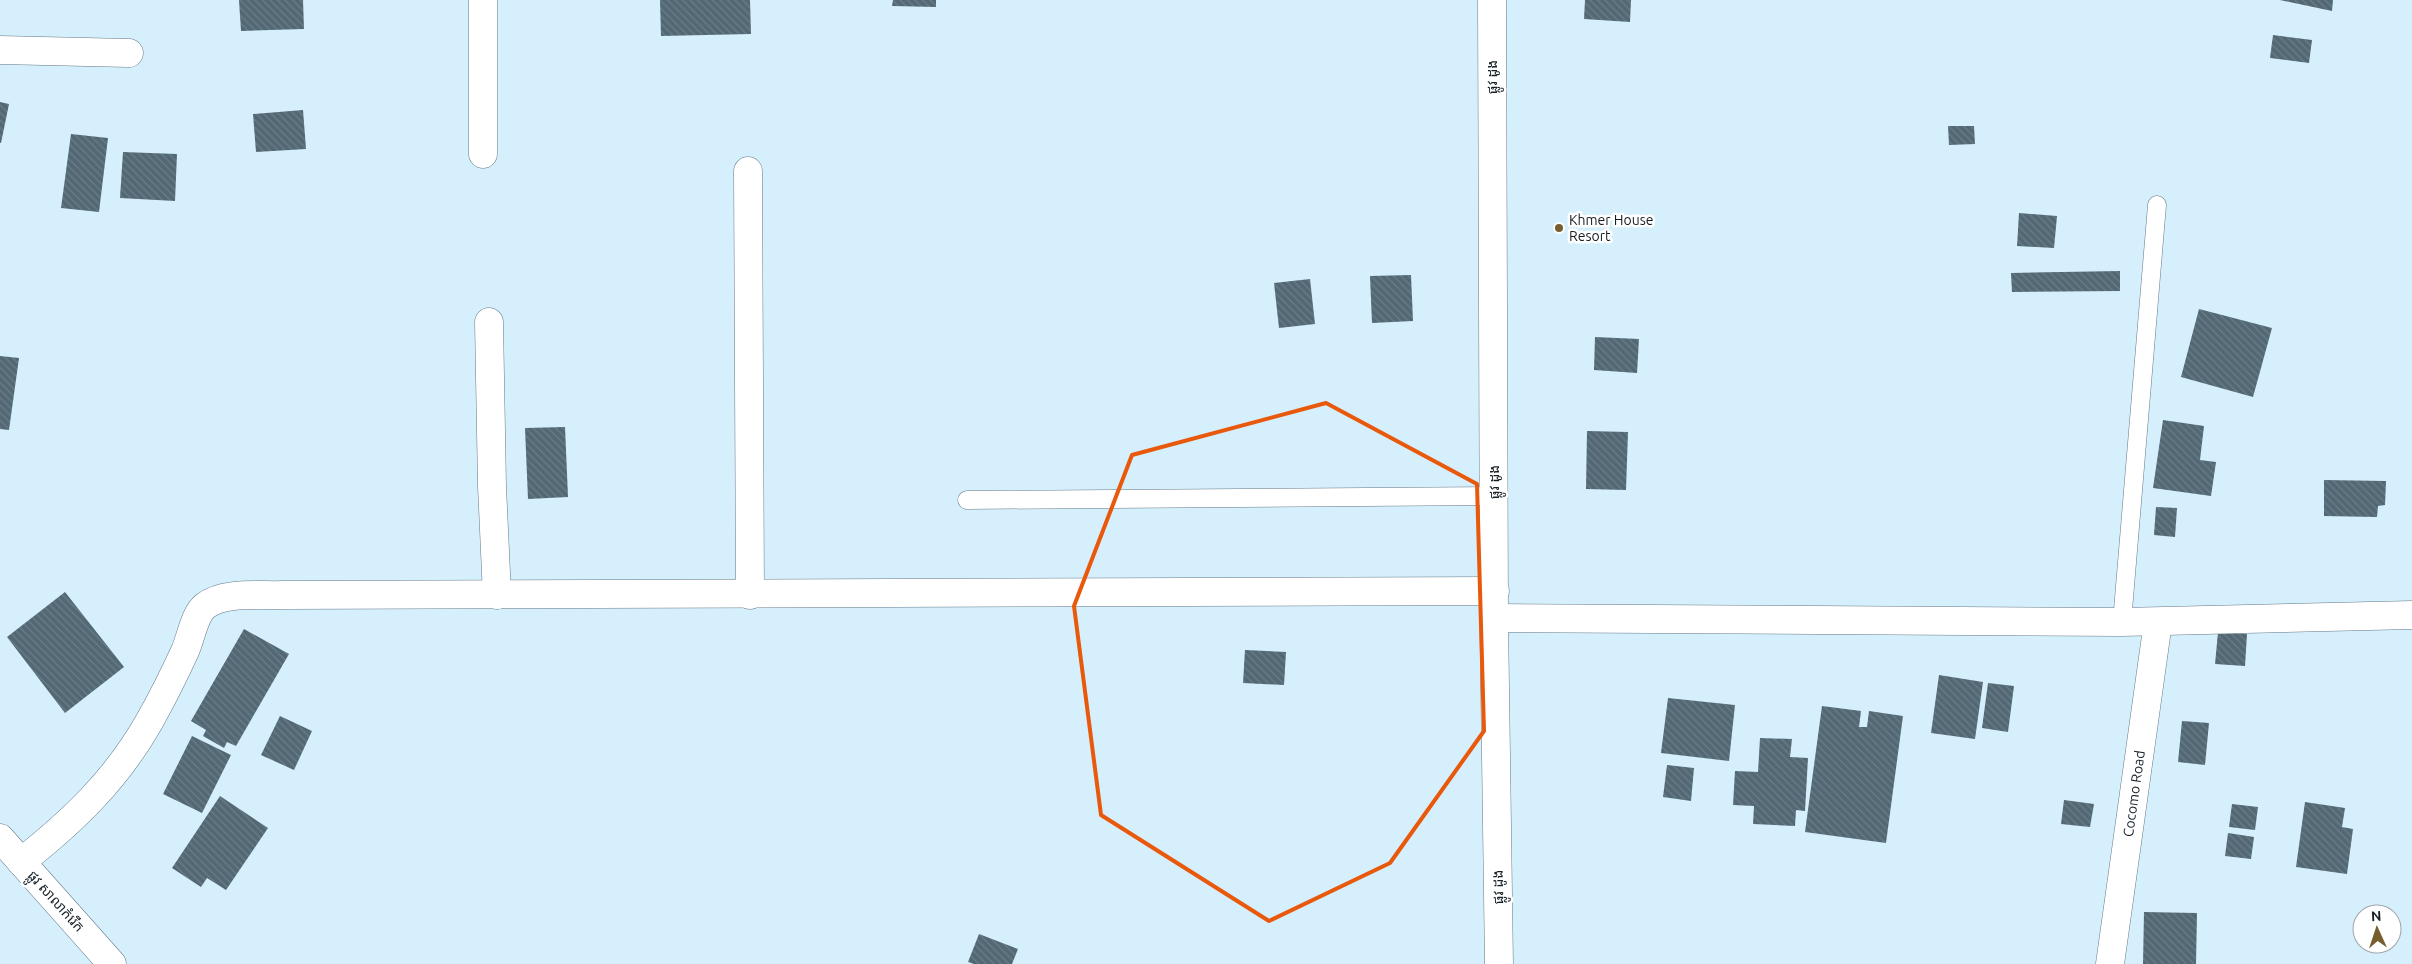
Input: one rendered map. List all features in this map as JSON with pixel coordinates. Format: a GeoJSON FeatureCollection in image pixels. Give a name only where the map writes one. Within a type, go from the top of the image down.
{"type":"FeatureCollection","features":[{"type":"Feature","properties":{"kind":"street"},"geometry":{"type":"LineString","coordinates":[[483,0],[483,154]]}},
{"type":"Feature","properties":{"kind":"street","name":"ផ្លូវ ដូង"},"geometry":{"type":"LineString","coordinates":[[1492,0],[1494,604],[1499,964]]}},
{"type":"Feature","properties":{"kind":"street"},"geometry":{"type":"LineString","coordinates":[[0,50],[129,53]]}},
{"type":"Feature","properties":{"kind":"street"},"geometry":{"type":"LineString","coordinates":[[748,170],[750,595]]}},
{"type":"Feature","properties":{"kind":"street"},"geometry":{"type":"LineString","coordinates":[[489,322],[492,486],[497,595]]}},
{"type":"Feature","properties":{"kind":"street"},"geometry":{"type":"LineString","coordinates":[[21,862],[65,827],[98,794],[148,723],[186,650],[202,609],[207,604],[231,597],[283,595],[750,595],[1494,604],[2122,622],[2412,615]]}},
{"type":"Feature","properties":{"kind":"street","name":"Cocomo Road"},"geometry":{"type":"LineString","coordinates":[[2110,964],[2158,622]]}},
{"type":"Feature","properties":{"kind":"street","name":"ផ្លូវ សាលាកំរើក"},"geometry":{"type":"LineString","coordinates":[[0,838],[112,964]]}},
{"type":"Feature","properties":{"kind":"lane"},"geometry":{"type":"LineString","coordinates":[[2122,622],[2157,205]]}},
{"type":"Feature","properties":{"kind":"lane"},"geometry":{"type":"LineString","coordinates":[[967,500],[1494,496]]}},
{"type":"Feature","properties":{"kind":"highlighted area"},"geometry":{"type":"Polygon","coordinates":[[[1326,403],[1477,484],[1484,731],[1390,863],[1269,921],[1101,815],[1074,606],[1132,455],[1326,403]]]}},
{"type":"Feature","properties":{"kind":"building"},"geometry":{"type":"Polygon","coordinates":[[[239,0],[303,0],[304,29],[241,31],[239,0]]]}},
{"type":"Feature","properties":{"kind":"building"},"geometry":{"type":"Polygon","coordinates":[[[660,0],[750,0],[751,34],[661,36],[660,0]]]}},
{"type":"Feature","properties":{"kind":"building"},"geometry":{"type":"Polygon","coordinates":[[[893,0],[936,0],[936,7],[892,6],[893,0]]]}},
{"type":"Feature","properties":{"kind":"building"},"geometry":{"type":"Polygon","coordinates":[[[1585,0],[1631,0],[1630,22],[1584,19],[1585,0]]]}},
{"type":"Feature","properties":{"kind":"building"},"geometry":{"type":"Polygon","coordinates":[[[2280,0],[2333,0],[2332,11],[2280,0]]]}},
{"type":"Feature","properties":{"kind":"building"},"geometry":{"type":"Polygon","coordinates":[[[2273,35],[2312,40],[2309,63],[2270,58],[2273,35]]]}},
{"type":"Feature","properties":{"kind":"building"},"geometry":{"type":"Polygon","coordinates":[[[0,102],[9,104],[1,143],[0,143],[0,102]]]}},
{"type":"Feature","properties":{"kind":"building"},"geometry":{"type":"Polygon","coordinates":[[[303,110],[306,149],[256,152],[253,114],[303,110]]]}},
{"type":"Feature","properties":{"kind":"building"},"geometry":{"type":"Polygon","coordinates":[[[1948,126],[1974,126],[1975,144],[1949,145],[1948,126]]]}},
{"type":"Feature","properties":{"kind":"building"},"geometry":{"type":"Polygon","coordinates":[[[71,134],[108,138],[99,212],[61,208],[71,134]]]}},
{"type":"Feature","properties":{"kind":"building"},"geometry":{"type":"Polygon","coordinates":[[[123,152],[177,154],[175,201],[120,198],[123,152]]]}},
{"type":"Feature","properties":{"kind":"building"},"geometry":{"type":"Polygon","coordinates":[[[2019,213],[2057,216],[2054,248],[2017,246],[2019,213]]]}},
{"type":"Feature","properties":{"kind":"building"},"geometry":{"type":"Polygon","coordinates":[[[2120,271],[2120,291],[2012,292],[2011,273],[2120,271]]]}},
{"type":"Feature","properties":{"kind":"building"},"geometry":{"type":"Polygon","coordinates":[[[1411,275],[1413,321],[1372,323],[1370,276],[1411,275]]]}},
{"type":"Feature","properties":{"kind":"building"},"geometry":{"type":"Polygon","coordinates":[[[1310,279],[1315,324],[1279,328],[1274,283],[1310,279]]]}},
{"type":"Feature","properties":{"kind":"building"},"geometry":{"type":"Polygon","coordinates":[[[2199,309],[2272,328],[2253,397],[2181,377],[2199,309]]]}},
{"type":"Feature","properties":{"kind":"building"},"geometry":{"type":"Polygon","coordinates":[[[1595,337],[1639,339],[1637,373],[1594,370],[1595,337]]]}},
{"type":"Feature","properties":{"kind":"building"},"geometry":{"type":"Polygon","coordinates":[[[0,356],[19,358],[9,430],[0,429],[0,356]]]}},
{"type":"Feature","properties":{"kind":"building"},"geometry":{"type":"Polygon","coordinates":[[[2163,420],[2204,426],[2200,460],[2216,462],[2211,496],[2153,488],[2163,420]]]}},
{"type":"Feature","properties":{"kind":"building"},"geometry":{"type":"Polygon","coordinates":[[[565,427],[568,497],[528,499],[525,428],[565,427]]]}},
{"type":"Feature","properties":{"kind":"building"},"geometry":{"type":"Polygon","coordinates":[[[1587,431],[1628,432],[1626,490],[1586,489],[1587,431]]]}},
{"type":"Feature","properties":{"kind":"building"},"geometry":{"type":"Polygon","coordinates":[[[2324,480],[2386,481],[2385,505],[2378,506],[2377,517],[2324,516],[2324,480]]]}},
{"type":"Feature","properties":{"kind":"building"},"geometry":{"type":"Polygon","coordinates":[[[2156,507],[2177,508],[2175,537],[2154,535],[2156,507]]]}},
{"type":"Feature","properties":{"kind":"building"},"geometry":{"type":"Polygon","coordinates":[[[65,592],[124,667],[65,713],[7,637],[65,592]]]}},
{"type":"Feature","properties":{"kind":"building"},"geometry":{"type":"Polygon","coordinates":[[[244,629],[289,654],[236,746],[227,742],[224,748],[203,736],[206,730],[191,721],[244,629]]]}},
{"type":"Feature","properties":{"kind":"building"},"geometry":{"type":"Polygon","coordinates":[[[2218,632],[2247,634],[2245,666],[2215,664],[2218,632]]]}},
{"type":"Feature","properties":{"kind":"building"},"geometry":{"type":"Polygon","coordinates":[[[1245,650],[1286,652],[1284,685],[1243,683],[1245,650]]]}},
{"type":"Feature","properties":{"kind":"building"},"geometry":{"type":"Polygon","coordinates":[[[1939,675],[1983,682],[1975,739],[1931,733],[1939,675]]]}},
{"type":"Feature","properties":{"kind":"building"},"geometry":{"type":"Polygon","coordinates":[[[1988,683],[2014,686],[2008,732],[1982,728],[1988,683]]]}},
{"type":"Feature","properties":{"kind":"building"},"geometry":{"type":"Polygon","coordinates":[[[1668,698],[1735,705],[1729,761],[1661,753],[1668,698]]]}},
{"type":"Feature","properties":{"kind":"building"},"geometry":{"type":"Polygon","coordinates":[[[1822,706],[1861,711],[1859,727],[1867,727],[1869,711],[1903,716],[1886,843],[1805,832],[1822,706]]]}},
{"type":"Feature","properties":{"kind":"building"},"geometry":{"type":"Polygon","coordinates":[[[280,716],[312,731],[294,770],[261,755],[280,716]]]}},
{"type":"Feature","properties":{"kind":"building"},"geometry":{"type":"Polygon","coordinates":[[[2182,721],[2209,723],[2205,765],[2178,762],[2182,721]]]}},
{"type":"Feature","properties":{"kind":"building"},"geometry":{"type":"Polygon","coordinates":[[[192,736],[231,755],[202,813],[163,794],[192,736]]]}},
{"type":"Feature","properties":{"kind":"building"},"geometry":{"type":"Polygon","coordinates":[[[1760,738],[1792,739],[1790,757],[1808,758],[1805,811],[1796,810],[1795,826],[1753,824],[1754,806],[1733,805],[1735,771],[1758,772],[1760,738]]]}},
{"type":"Feature","properties":{"kind":"building"},"geometry":{"type":"Polygon","coordinates":[[[1667,765],[1694,768],[1691,801],[1663,797],[1667,765]]]}},
{"type":"Feature","properties":{"kind":"building"},"geometry":{"type":"Polygon","coordinates":[[[220,796],[268,828],[226,890],[207,878],[201,887],[172,868],[220,796]]]}},
{"type":"Feature","properties":{"kind":"building"},"geometry":{"type":"Polygon","coordinates":[[[2064,800],[2094,804],[2090,827],[2061,824],[2064,800]]]}},
{"type":"Feature","properties":{"kind":"building"},"geometry":{"type":"Polygon","coordinates":[[[2305,802],[2345,808],[2342,827],[2353,829],[2347,874],[2296,867],[2305,802]]]}},
{"type":"Feature","properties":{"kind":"building"},"geometry":{"type":"Polygon","coordinates":[[[2232,804],[2258,807],[2255,830],[2229,827],[2232,804]]]}},
{"type":"Feature","properties":{"kind":"building"},"geometry":{"type":"Polygon","coordinates":[[[2228,833],[2254,837],[2251,859],[2225,856],[2228,833]]]}},
{"type":"Feature","properties":{"kind":"building"},"geometry":{"type":"Polygon","coordinates":[[[2144,912],[2197,913],[2196,964],[2143,964],[2144,912]]]}},
{"type":"Feature","properties":{"kind":"building"},"geometry":{"type":"Polygon","coordinates":[[[979,934],[1018,949],[1012,964],[974,964],[968,962],[979,934]]]}},
{"type":"Feature","properties":{"kind":"place","name":"Khmer House Resort"},"geometry":{"type":"Point","coordinates":[1559,228]}}]}
